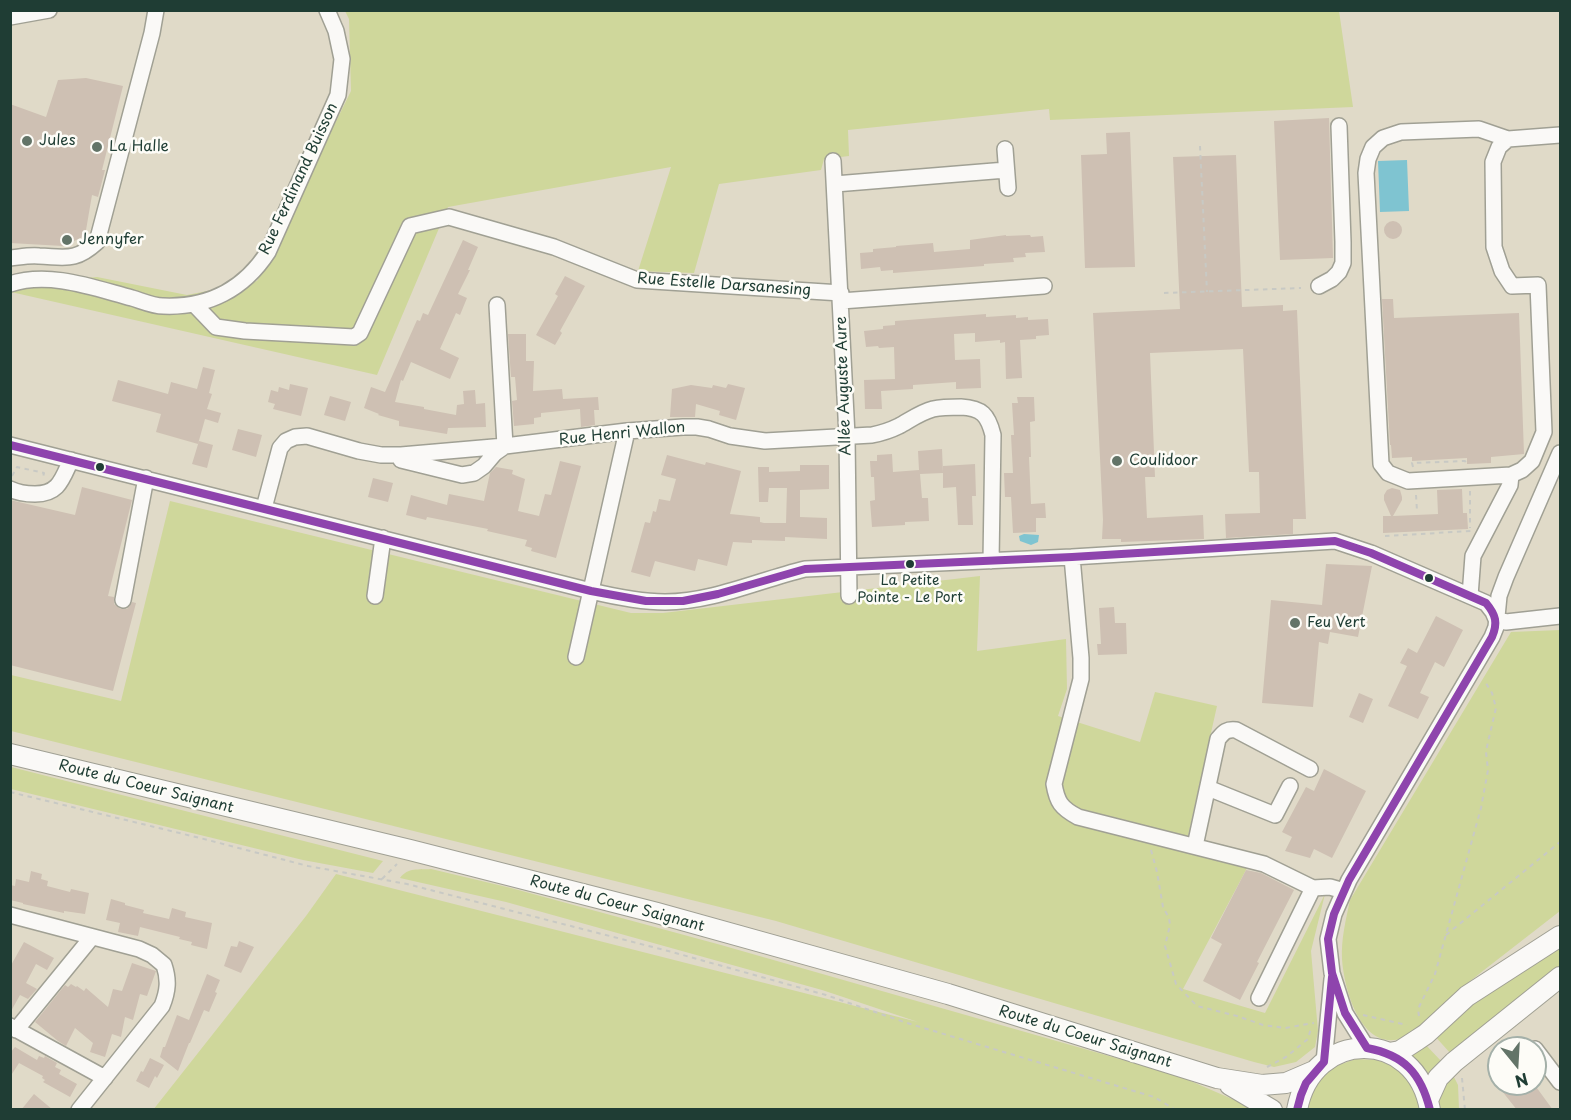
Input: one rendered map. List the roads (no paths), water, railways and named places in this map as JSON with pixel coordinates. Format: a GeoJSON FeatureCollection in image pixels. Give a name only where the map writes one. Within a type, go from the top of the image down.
{"type":"FeatureCollection","features":[{"type":"Feature","properties":{"kind":"main road","name":"Route du Coeur Saignant"},"geometry":{"type":"LineString","coordinates":[[10,754],[410,850],[657,913],[948,994],[1217,1078],[1263,1085],[1286,1083],[1319,1067],[1336,1054],[1351,1049],[1368,1048]]}},
{"type":"Feature","properties":{"kind":"main road"},"geometry":{"type":"LineString","coordinates":[[1389,1053],[1400,1051],[1426,1034],[1467,996],[1560,936]]}},
{"type":"Feature","properties":{"kind":"main road"},"geometry":{"type":"LineString","coordinates":[[1429,1105],[1438,1078],[1454,1062],[1560,977]]}},
{"type":"Feature","properties":{"kind":"main road"},"geometry":{"type":"LineString","coordinates":[[1368,1048],[1389,1053],[1404,1062],[1417,1075],[1429,1105]]}},
{"type":"Feature","properties":{"kind":"main road"},"geometry":{"type":"LineString","coordinates":[[1297,1110],[1303,1089],[1319,1067]]}},
{"type":"Feature","properties":{"kind":"main road","name":"Route du Coeur Saignant"},"geometry":{"type":"LineString","coordinates":[[1217,1078],[1272,1110]]}},
{"type":"Feature","properties":{"kind":"street"},"geometry":{"type":"LineString","coordinates":[[10,17],[49,10]]}},
{"type":"Feature","properties":{"kind":"street"},"geometry":{"type":"LineString","coordinates":[[10,258],[74,257],[82,254],[97,242],[146,60],[156,10]]}},
{"type":"Feature","properties":{"kind":"street","name":"Rue Ferdinand Buisson"},"geometry":{"type":"LineString","coordinates":[[10,284],[21,281],[73,283],[162,306],[194,304],[220,297],[241,283],[259,266],[268,252],[338,95],[342,59],[336,31],[327,10]]}},
{"type":"Feature","properties":{"kind":"street"},"geometry":{"type":"LineString","coordinates":[[1319,286],[1332,279],[1339,272],[1343,263],[1339,126]]}},
{"type":"Feature","properties":{"kind":"street"},"geometry":{"type":"LineString","coordinates":[[1508,138],[1499,147],[1493,162],[1494,247],[1502,271],[1512,286],[1538,285],[1544,432],[1532,461],[1511,476],[1408,481],[1388,473],[1381,464],[1366,173],[1373,147],[1383,138],[1401,132],[1479,129],[1508,138],[1560,135]]}},
{"type":"Feature","properties":{"kind":"street"},"geometry":{"type":"LineString","coordinates":[[1005,149],[1008,188]]}},
{"type":"Feature","properties":{"kind":"street"},"geometry":{"type":"LineString","coordinates":[[833,161],[841,297]]}},
{"type":"Feature","properties":{"kind":"street"},"geometry":{"type":"LineString","coordinates":[[835,184],[1006,170]]}},
{"type":"Feature","properties":{"kind":"street","name":"Rue Estelle Darsanesing"},"geometry":{"type":"LineString","coordinates":[[194,304],[216,327],[245,331],[354,337],[360,333],[410,226],[449,217],[554,247],[637,280],[841,297]]}},
{"type":"Feature","properties":{"kind":"street","name":"Allée Auguste Aure"},"geometry":{"type":"LineString","coordinates":[[849,596],[847,436],[841,297],[1044,286]]}},
{"type":"Feature","properties":{"kind":"street"},"geometry":{"type":"LineString","coordinates":[[381,455],[462,475],[479,470],[505,446],[497,305]]}},
{"type":"Feature","properties":{"kind":"street","name":"Rue Henri Wallon"},"geometry":{"type":"LineString","coordinates":[[264,508],[280,448],[286,441],[295,437],[306,436],[381,455],[505,446],[627,431],[697,427],[730,436],[765,441],[884,433],[932,409],[950,406],[966,407],[983,413],[990,423],[993,435],[990,561]]}},
{"type":"Feature","properties":{"kind":"street"},"geometry":{"type":"LineString","coordinates":[[576,657],[627,431]]}},
{"type":"Feature","properties":{"kind":"street"},"geometry":{"type":"LineString","coordinates":[[10,445],[618,598],[645,602],[697,599],[805,569],[1072,557],[1335,541],[1371,553],[1486,603],[1496,619]]}},
{"type":"Feature","properties":{"kind":"street"},"geometry":{"type":"LineString","coordinates":[[1319,1067],[1329,1019],[1332,974],[1328,939],[1334,914],[1355,870],[1492,637],[1496,627],[1499,596],[1506,577],[1560,453]]}},
{"type":"Feature","properties":{"kind":"street"},"geometry":{"type":"LineString","coordinates":[[12,481],[29,495],[52,492],[60,483],[71,460]]}},
{"type":"Feature","properties":{"kind":"street"},"geometry":{"type":"LineString","coordinates":[[1470,596],[1473,556],[1510,486],[1511,476]]}},
{"type":"Feature","properties":{"kind":"street"},"geometry":{"type":"LineString","coordinates":[[123,600],[146,478]]}},
{"type":"Feature","properties":{"kind":"street"},"geometry":{"type":"LineString","coordinates":[[375,596],[383,538]]}},
{"type":"Feature","properties":{"kind":"street"},"geometry":{"type":"LineString","coordinates":[[1072,557],[1081,679],[1054,784],[1060,804],[1068,812],[1078,816],[1264,864],[1313,888],[1330,887],[1344,891]]}},
{"type":"Feature","properties":{"kind":"street"},"geometry":{"type":"LineString","coordinates":[[1496,619],[1506,622],[1560,616]]}},
{"type":"Feature","properties":{"kind":"street"},"geometry":{"type":"LineString","coordinates":[[1195,846],[1218,740],[1223,732],[1236,730],[1310,769]]}},
{"type":"Feature","properties":{"kind":"street"},"geometry":{"type":"LineString","coordinates":[[1208,788],[1275,815],[1290,786]]}},
{"type":"Feature","properties":{"kind":"street"},"geometry":{"type":"LineString","coordinates":[[1259,998],[1313,888]]}},
{"type":"Feature","properties":{"kind":"street"},"geometry":{"type":"LineString","coordinates":[[10,915],[139,949],[152,955],[164,965],[168,985],[162,1006],[79,1110]]}},
{"type":"Feature","properties":{"kind":"street"},"geometry":{"type":"LineString","coordinates":[[92,937],[14,1028],[105,1078]]}},
{"type":"Feature","properties":{"kind":"street"},"geometry":{"type":"LineString","coordinates":[[1332,974],[1346,1013],[1368,1048]]}},
{"type":"Feature","properties":{"kind":"street"},"geometry":{"type":"LineString","coordinates":[[1547,1064],[1560,1082]]}},
{"type":"Feature","properties":{"kind":"water"},"geometry":{"type":"Polygon","coordinates":[[[1407,160],[1409,211],[1380,212],[1378,161],[1407,160]]]}},
{"type":"Feature","properties":{"kind":"water"},"geometry":{"type":"Polygon","coordinates":[[[1039,535],[1038,542],[1031,545],[1020,541],[1019,536],[1039,535]]]}},
{"type":"Feature","properties":{"kind":"place","name":"Jules"},"geometry":{"type":"Point","coordinates":[27,141]}},
{"type":"Feature","properties":{"kind":"place","name":"La Halle"},"geometry":{"type":"Point","coordinates":[97,147]}},
{"type":"Feature","properties":{"kind":"place","name":"Jennyfer"},"geometry":{"type":"Point","coordinates":[67,240]}},
{"type":"Feature","properties":{"kind":"place","name":"Coulidoor"},"geometry":{"type":"Point","coordinates":[1117,461]}},
{"type":"Feature","properties":{"kind":"place","name":"La Petite Pointe - Le Port"},"geometry":{"type":"Point","coordinates":[910,564]}},
{"type":"Feature","properties":{"kind":"place","name":"Feu Vert"},"geometry":{"type":"Point","coordinates":[1295,623]}}]}
